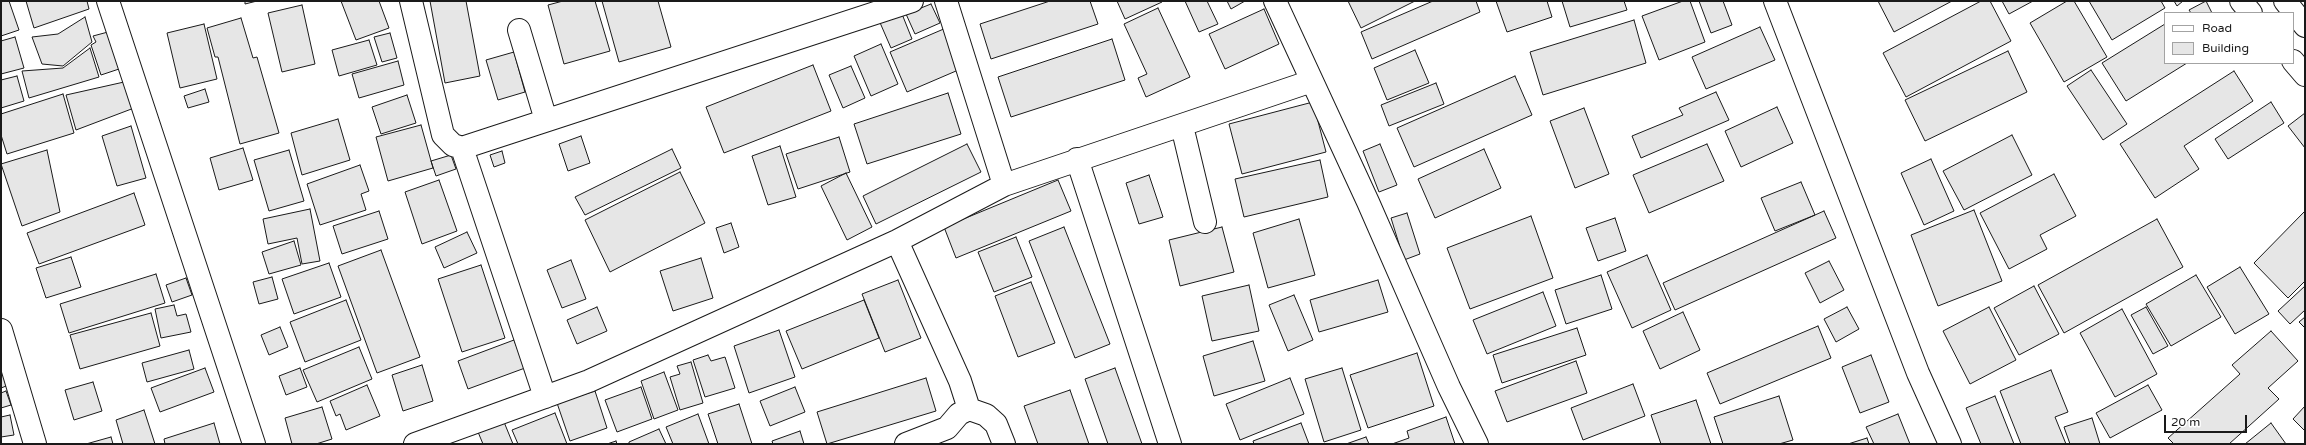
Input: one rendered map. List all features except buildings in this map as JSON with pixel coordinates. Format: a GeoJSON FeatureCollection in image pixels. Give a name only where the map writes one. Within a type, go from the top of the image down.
{"type":"FeatureCollection","features":[{"type":"Feature","properties":{"kind":"street"},"geometry":{"type":"LineString","coordinates":[[108,1],[254,444]]}},
{"type":"Feature","properties":{"kind":"street"},"geometry":{"type":"LineString","coordinates":[[411,1],[443,135],[453,145],[462,148],[912,1]]}},
{"type":"Feature","properties":{"kind":"street"},"geometry":{"type":"LineString","coordinates":[[946,1],[1004,185]]}},
{"type":"Feature","properties":{"kind":"street"},"geometry":{"type":"LineString","coordinates":[[1275,1],[1371,209],[1448,388],[1476,444]]}},
{"type":"Feature","properties":{"kind":"street"},"geometry":{"type":"LineString","coordinates":[[1775,1],[1918,373],[1950,444]]}},
{"type":"Feature","properties":{"kind":"street"},"geometry":{"type":"LineString","coordinates":[[2241,1],[2250,12]]}},
{"type":"Feature","properties":{"kind":"street"},"geometry":{"type":"LineString","coordinates":[[2286,1],[2305,26]]}},
{"type":"Feature","properties":{"kind":"street"},"geometry":{"type":"LineString","coordinates":[[519,30],[546,120]]}},
{"type":"Feature","properties":{"kind":"street"},"geometry":{"type":"LineString","coordinates":[[2294,62],[2305,75]]}},
{"type":"Feature","properties":{"kind":"street"},"geometry":{"type":"LineString","coordinates":[[415,444],[589,381],[897,241],[1004,185],[1077,159],[1182,126],[1312,81]]}},
{"type":"Feature","properties":{"kind":"street"},"geometry":{"type":"LineString","coordinates":[[1182,126],[1205,222]]}},
{"type":"Feature","properties":{"kind":"street"},"geometry":{"type":"LineString","coordinates":[[462,148],[545,397]]}},
{"type":"Feature","properties":{"kind":"street"},"geometry":{"type":"LineString","coordinates":[[1077,159],[1170,444]]}},
{"type":"Feature","properties":{"kind":"street"},"geometry":{"type":"LineString","coordinates":[[897,241],[960,381],[969,409]]}},
{"type":"Feature","properties":{"kind":"street"},"geometry":{"type":"LineString","coordinates":[[1,330],[35,444]]}},
{"type":"Feature","properties":{"kind":"street"},"geometry":{"type":"LineString","coordinates":[[906,444],[940,438],[959,414],[969,409],[986,415],[996,424],[1004,444]]}}]}
